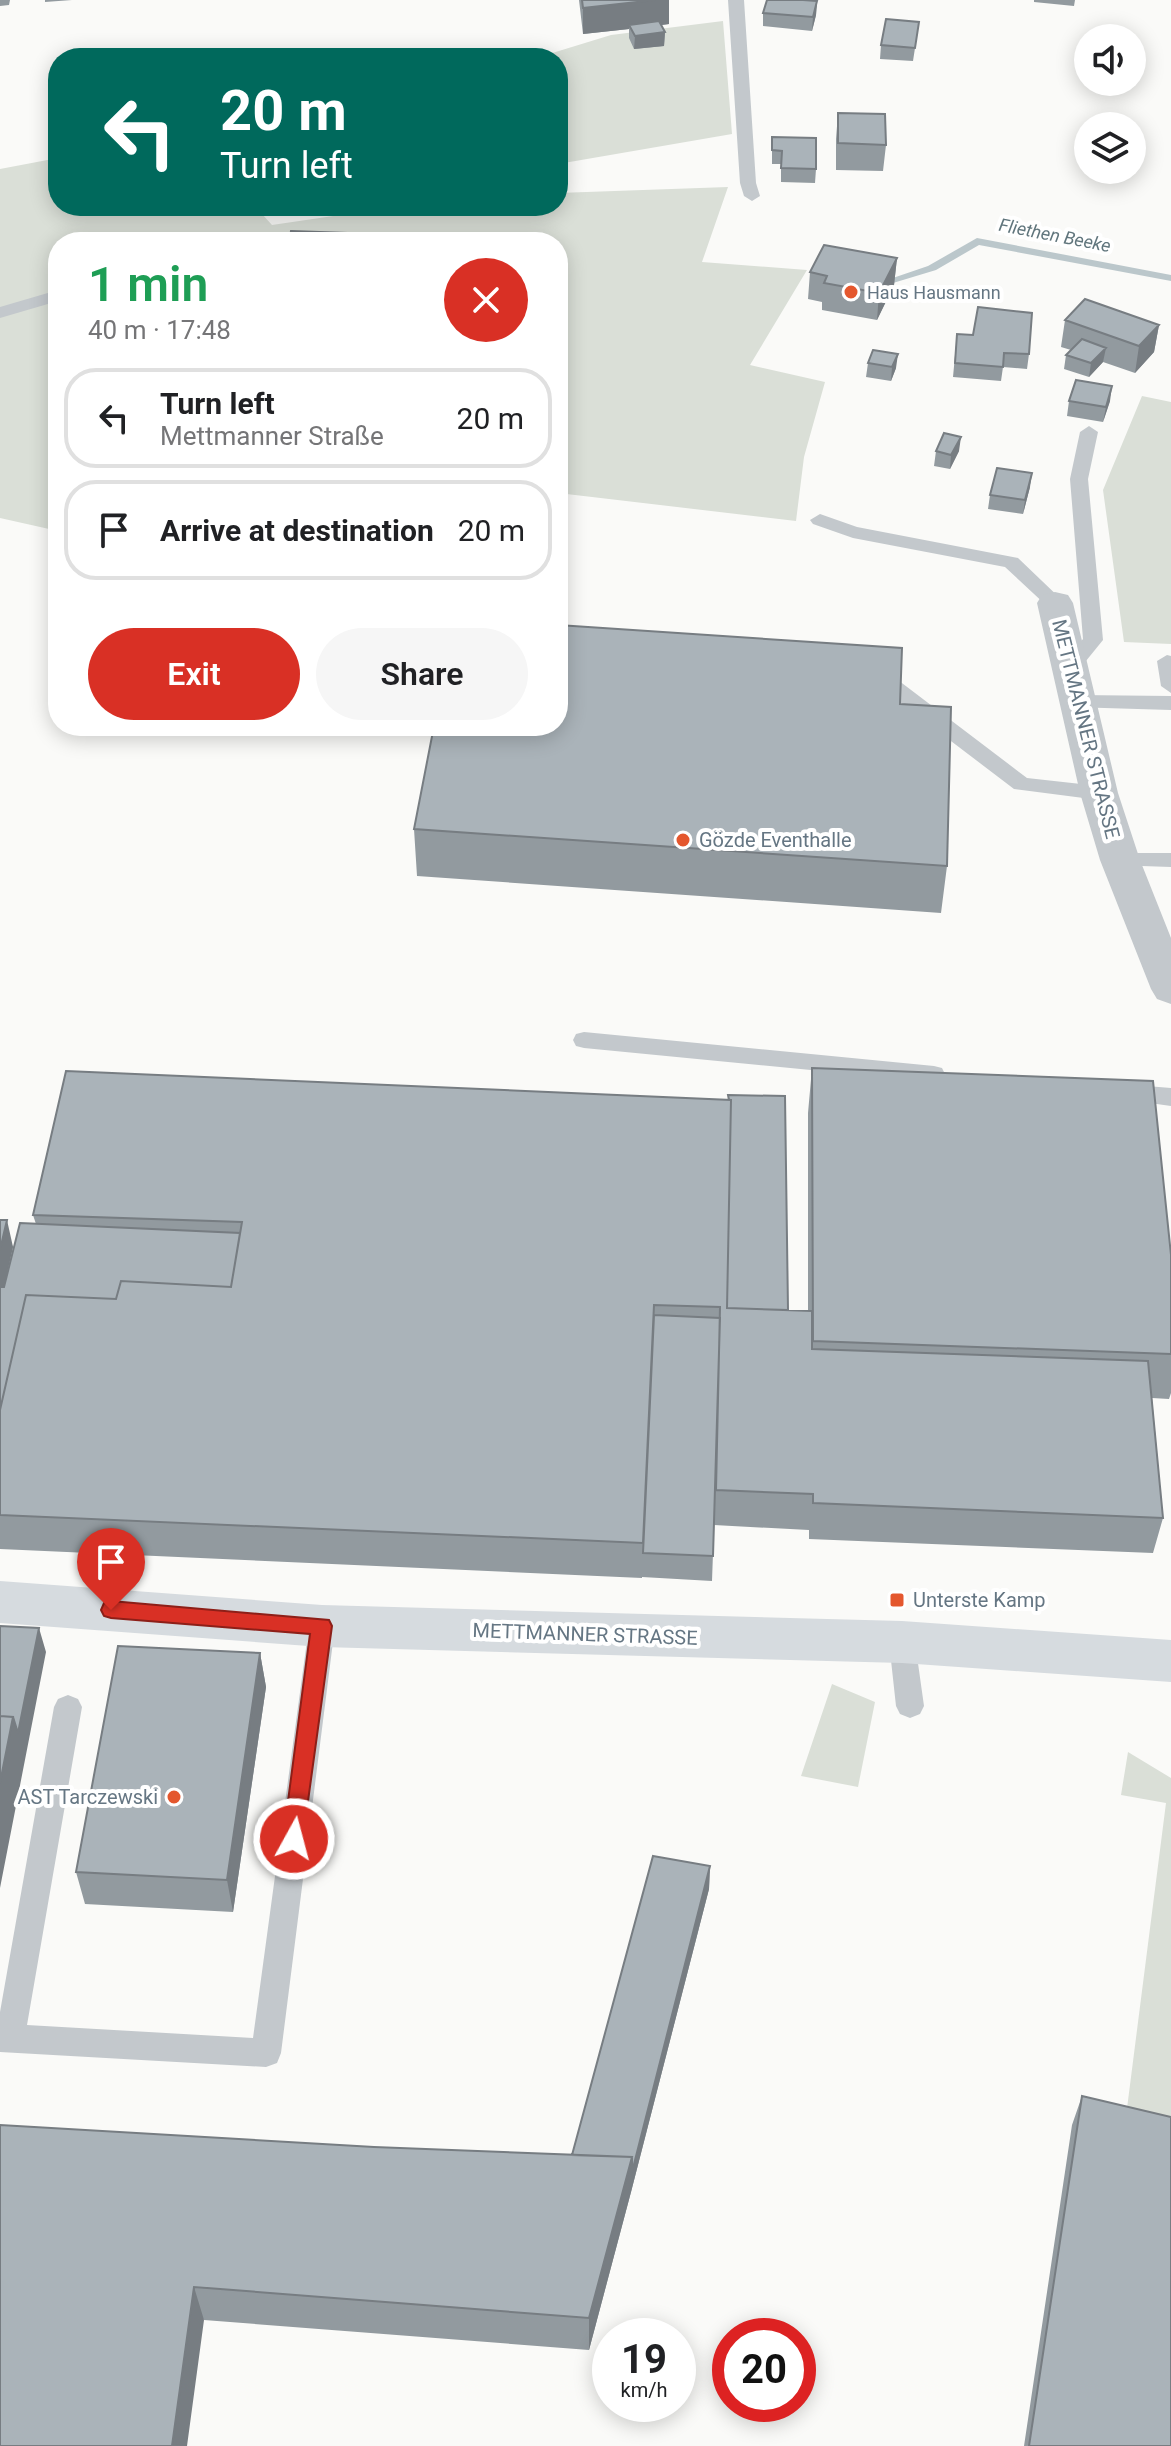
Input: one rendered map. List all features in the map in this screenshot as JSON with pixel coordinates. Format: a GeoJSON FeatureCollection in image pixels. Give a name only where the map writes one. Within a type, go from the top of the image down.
{"type":"FeatureCollection","features":[{"type":"Feature","properties":{"kind":"street","name":"METTMANNER STRASSE"},"geometry":{"type":"LineString","coordinates":[[1055,603],[1099,793],[1120,860],[1171,989]]}},
{"type":"Feature","properties":{"kind":"street","name":"METTMANNER STRASSE"},"geometry":{"type":"LineString","coordinates":[[0,1602],[322,1626],[902,1642],[1171,1661]]}},
{"type":"Feature","properties":{"kind":"lane"},"geometry":{"type":"LineString","coordinates":[[736,0],[748,183],[752,196]]}},
{"type":"Feature","properties":{"kind":"lane"},"geometry":{"type":"LineString","coordinates":[[0,313],[48,298]]}},
{"type":"Feature","properties":{"kind":"lane"},"geometry":{"type":"LineString","coordinates":[[1089,432],[1079,479],[1093,640],[1074,685],[1171,703]]}},
{"type":"Feature","properties":{"kind":"lane"},"geometry":{"type":"LineString","coordinates":[[820,520],[853,532],[1011,562],[1055,603]]}},
{"type":"Feature","properties":{"kind":"lane"},"geometry":{"type":"LineString","coordinates":[[856,671],[883,679],[1021,784],[1099,793]]}},
{"type":"Feature","properties":{"kind":"lane"},"geometry":{"type":"LineString","coordinates":[[1120,860],[1171,860]]}},
{"type":"Feature","properties":{"kind":"lane"},"geometry":{"type":"LineString","coordinates":[[584,1040],[949,1076]]}},
{"type":"Feature","properties":{"kind":"lane"},"geometry":{"type":"LineString","coordinates":[[1092,1090],[1171,1097]]}},
{"type":"Feature","properties":{"kind":"lane"},"geometry":{"type":"LineString","coordinates":[[68,1707],[5,2038],[266,2053],[322,1626]]}},
{"type":"Feature","properties":{"kind":"lane"},"geometry":{"type":"LineString","coordinates":[[902,1642],[910,1706]]}},
{"type":"Feature","properties":{"kind":"shaded area"},"geometry":{"type":"Polygon","coordinates":[[[723,21],[732,134],[568,162],[568,48],[611,35],[723,21]]]}},
{"type":"Feature","properties":{"kind":"shaded area"},"geometry":{"type":"Polygon","coordinates":[[[48,160],[48,216],[264,216],[272,225],[333,216],[568,216],[568,193],[728,187],[702,262],[807,270],[750,365],[825,382],[804,457],[796,521],[568,494],[568,232],[48,232],[48,529],[0,518],[0,169],[48,160]]]}},
{"type":"Feature","properties":{"kind":"shaded area"},"geometry":{"type":"Polygon","coordinates":[[[1142,396],[1171,402],[1171,644],[1124,642],[1103,490],[1142,396]]]}},
{"type":"Feature","properties":{"kind":"shaded area"},"geometry":{"type":"Polygon","coordinates":[[[832,1684],[875,1702],[858,1787],[801,1776],[832,1684]]]}},
{"type":"Feature","properties":{"kind":"shaded area"},"geometry":{"type":"Polygon","coordinates":[[[1128,1752],[1171,1778],[1171,2136],[1125,2124],[1166,1803],[1121,1795],[1128,1752]]]}},
{"type":"Feature","properties":{"kind":"building"},"geometry":{"type":"Polygon","coordinates":[[[582,0],[655,0],[583,8],[582,0]]]}},
{"type":"Feature","properties":{"kind":"building"},"geometry":{"type":"Polygon","coordinates":[[[767,0],[817,1],[813,17],[763,13],[767,0]]]}},
{"type":"Feature","properties":{"kind":"building"},"geometry":{"type":"Polygon","coordinates":[[[886,19],[919,22],[915,48],[881,45],[886,19]]]}},
{"type":"Feature","properties":{"kind":"building"},"geometry":{"type":"Polygon","coordinates":[[[659,21],[665,32],[635,36],[629,25],[659,21]]]}},
{"type":"Feature","properties":{"kind":"building"},"geometry":{"type":"Polygon","coordinates":[[[838,113],[885,114],[886,145],[838,143],[838,113]]]}},
{"type":"Feature","properties":{"kind":"building"},"geometry":{"type":"Polygon","coordinates":[[[772,137],[816,138],[816,169],[781,168],[782,151],[772,150],[772,137]]]}},
{"type":"Feature","properties":{"kind":"building"},"geometry":{"type":"Polygon","coordinates":[[[824,245],[897,258],[879,293],[824,283],[827,276],[810,272],[824,245]]]}},
{"type":"Feature","properties":{"kind":"building"},"geometry":{"type":"Polygon","coordinates":[[[1085,299],[1159,325],[1139,346],[1065,320],[1085,299]]]}},
{"type":"Feature","properties":{"kind":"building"},"geometry":{"type":"Polygon","coordinates":[[[978,307],[1032,313],[1029,354],[1004,353],[1003,367],[955,363],[957,334],[973,335],[978,307]]]}},
{"type":"Feature","properties":{"kind":"building"},"geometry":{"type":"Polygon","coordinates":[[[1082,339],[1106,348],[1091,363],[1066,355],[1082,339]]]}},
{"type":"Feature","properties":{"kind":"building"},"geometry":{"type":"Polygon","coordinates":[[[873,350],[898,354],[892,367],[868,363],[873,350]]]}},
{"type":"Feature","properties":{"kind":"building"},"geometry":{"type":"Polygon","coordinates":[[[1076,380],[1112,386],[1106,407],[1069,401],[1076,380]]]}},
{"type":"Feature","properties":{"kind":"building"},"geometry":{"type":"Polygon","coordinates":[[[944,433],[961,437],[951,455],[936,451],[944,433]]]}},
{"type":"Feature","properties":{"kind":"building"},"geometry":{"type":"Polygon","coordinates":[[[997,468],[1032,473],[1025,500],[990,495],[997,468]]]}},
{"type":"Feature","properties":{"kind":"building"},"geometry":{"type":"Polygon","coordinates":[[[568,626],[902,648],[900,704],[951,707],[947,866],[414,829],[432,736],[568,736],[568,626]]]}},
{"type":"Feature","properties":{"kind":"building"},"geometry":{"type":"Polygon","coordinates":[[[812,1068],[1153,1081],[1171,1255],[1171,1354],[813,1341],[812,1068]]]}},
{"type":"Feature","properties":{"kind":"building"},"geometry":{"type":"Polygon","coordinates":[[[66,1071],[731,1100],[727,1308],[812,1311],[812,1349],[1148,1361],[1163,1518],[813,1503],[813,1494],[716,1490],[720,1307],[654,1305],[643,1543],[0,1515],[0,1410],[26,1295],[116,1299],[121,1281],[231,1287],[242,1222],[33,1215],[66,1071]]]}},
{"type":"Feature","properties":{"kind":"building"},"geometry":{"type":"Polygon","coordinates":[[[728,1095],[785,1096],[788,1310],[727,1308],[731,1100],[728,1095]]]}},
{"type":"Feature","properties":{"kind":"building"},"geometry":{"type":"Polygon","coordinates":[[[0,1220],[7,1220],[0,1250],[0,1220]]]}},
{"type":"Feature","properties":{"kind":"building"},"geometry":{"type":"Polygon","coordinates":[[[20,1223],[240,1233],[231,1287],[121,1281],[116,1299],[26,1295],[0,1410],[0,1287],[4,1287],[20,1223]]]}},
{"type":"Feature","properties":{"kind":"building"},"geometry":{"type":"Polygon","coordinates":[[[654,1315],[720,1318],[713,1556],[643,1553],[654,1315]]]}},
{"type":"Feature","properties":{"kind":"building"},"geometry":{"type":"Polygon","coordinates":[[[0,1626],[39,1628],[18,1733],[13,1717],[0,1716],[0,1626]]]}},
{"type":"Feature","properties":{"kind":"building"},"geometry":{"type":"Polygon","coordinates":[[[118,1646],[260,1653],[227,1880],[76,1872],[118,1646]]]}},
{"type":"Feature","properties":{"kind":"building"},"geometry":{"type":"Polygon","coordinates":[[[0,1716],[13,1717],[0,1783],[0,1716]]]}},
{"type":"Feature","properties":{"kind":"building"},"geometry":{"type":"Polygon","coordinates":[[[653,1856],[710,1866],[632,2172],[632,2157],[572,2155],[653,1856]]]}},
{"type":"Feature","properties":{"kind":"building"},"geometry":{"type":"Polygon","coordinates":[[[1082,2096],[1171,2117],[1171,2446],[1029,2446],[1082,2096]]]}},
{"type":"Feature","properties":{"kind":"building"},"geometry":{"type":"Polygon","coordinates":[[[0,2125],[374,2147],[632,2157],[589,2318],[194,2287],[172,2446],[0,2446],[0,2125]]]}},
{"type":"Feature","properties":{"kind":"waterway","name":"Fliethen Beeke"},"geometry":{"type":"LineString","coordinates":[[893,280],[932,268],[977,241],[1171,278]]}},
{"type":"Feature","properties":{"kind":"place","name":"Haus Hausmann"},"geometry":{"type":"Point","coordinates":[851,292]}},
{"type":"Feature","properties":{"kind":"place","name":"Gözde Eventhalle"},"geometry":{"type":"Point","coordinates":[683,840]}},
{"type":"Feature","properties":{"kind":"place","name":"Unterste Kamp"},"geometry":{"type":"Point","coordinates":[897,1600]}},
{"type":"Feature","properties":{"kind":"place","name":"AST Tarczewski"},"geometry":{"type":"Point","coordinates":[174,1797]}},
{"type":"Feature","properties":{"kind":"route"},"geometry":{"type":"LineString","coordinates":[[111,1610],[322,1626],[294,1839]]}}]}
